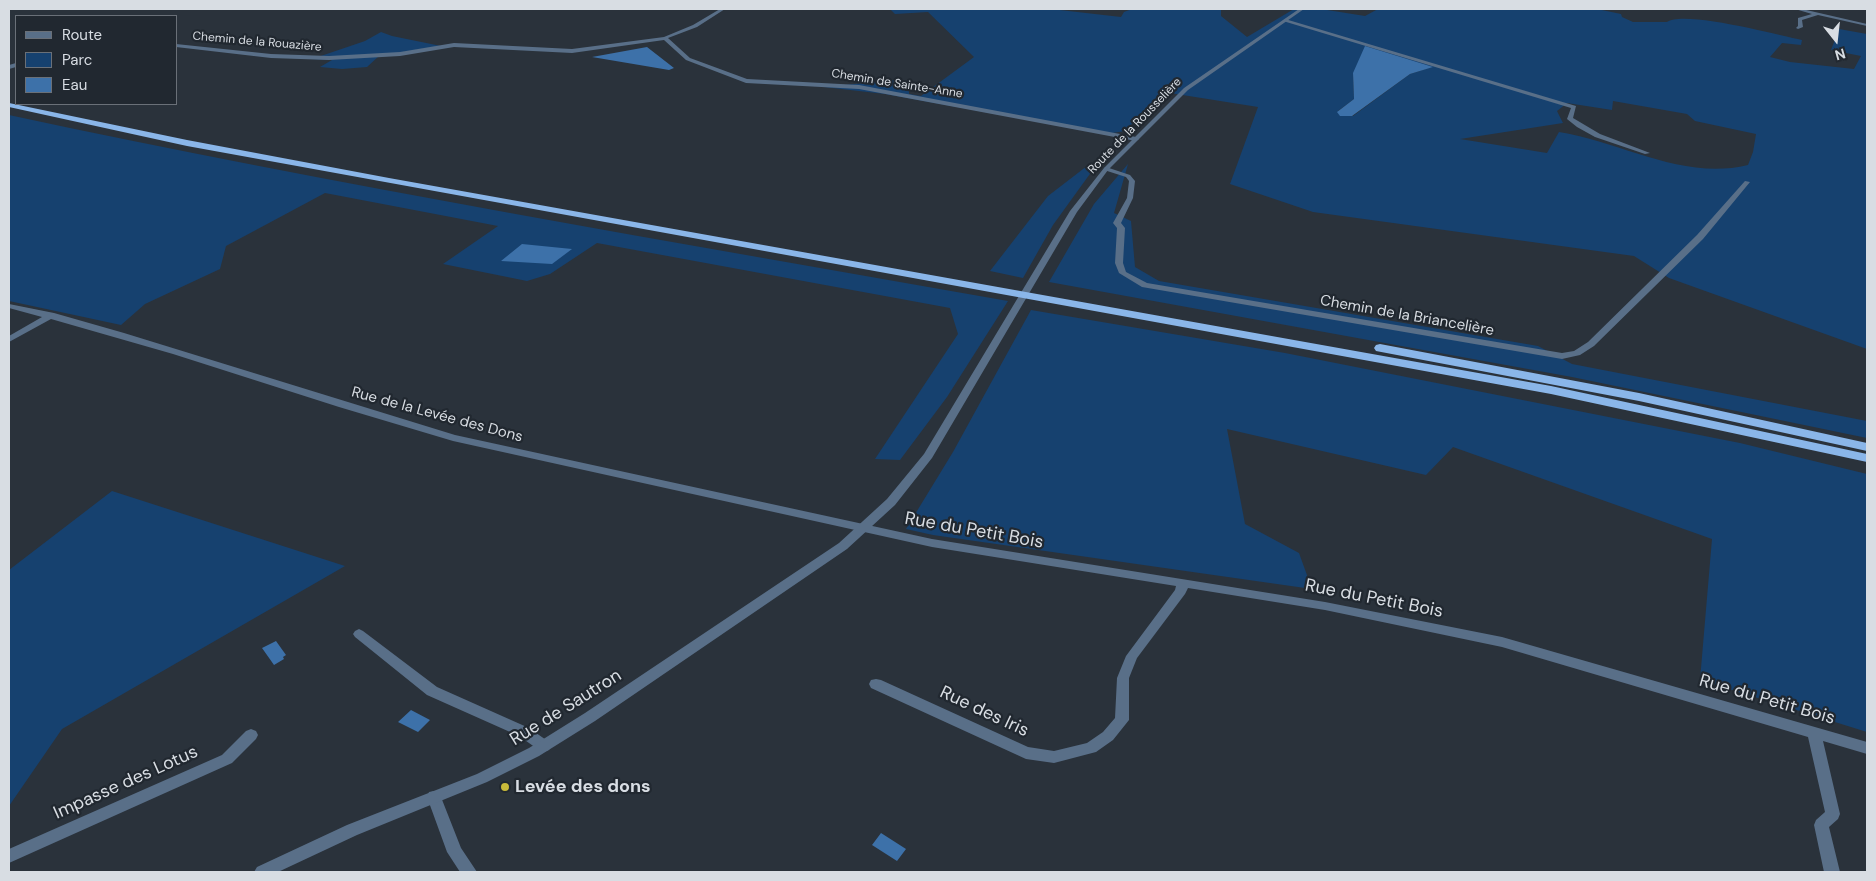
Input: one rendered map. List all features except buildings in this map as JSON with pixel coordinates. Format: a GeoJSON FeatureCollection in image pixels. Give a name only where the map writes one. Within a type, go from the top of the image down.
{"type":"FeatureCollection","features":[{"type":"Feature","properties":{"kind":"highway"},"geometry":{"type":"LineString","coordinates":[[37,105],[408,177],[1534,376],[1867,447]]}},
{"type":"Feature","properties":{"kind":"highway"},"geometry":{"type":"LineString","coordinates":[[9,106],[196,145],[436,190],[1532,386],[1867,458]]}},
{"type":"Feature","properties":{"kind":"street","name":"Chemin de la Rouazière"},"geometry":{"type":"LineString","coordinates":[[178,45],[271,56],[329,58],[400,54],[454,45],[572,51],[665,38],[695,26],[723,9]]}},
{"type":"Feature","properties":{"kind":"street","name":"Route de la Rousselière"},"geometry":{"type":"LineString","coordinates":[[1010,318],[1074,211],[1106,169],[1194,83],[1302,9]]}},
{"type":"Feature","properties":{"kind":"street"},"geometry":{"type":"LineString","coordinates":[[1797,9],[1867,25]]}},
{"type":"Feature","properties":{"kind":"street"},"geometry":{"type":"LineString","coordinates":[[1798,28],[1801,27],[1800,19],[1818,14]]}},
{"type":"Feature","properties":{"kind":"street"},"geometry":{"type":"LineString","coordinates":[[1285,20],[1574,107],[1570,119],[1582,128],[1595,136],[1624,143],[1647,153]]}},
{"type":"Feature","properties":{"kind":"street","name":"Chemin de Sainte-Anne"},"geometry":{"type":"LineString","coordinates":[[665,38],[688,59],[746,81],[859,87],[1136,139]]}},
{"type":"Feature","properties":{"kind":"street","name":"Chemin de la Briancelière"},"geometry":{"type":"LineString","coordinates":[[1106,169],[1128,176],[1132,181],[1130,198],[1117,223],[1121,228],[1119,263],[1123,274],[1139,283],[1562,356],[1577,353],[1591,344],[1700,237],[1747,182]]}},
{"type":"Feature","properties":{"kind":"street","name":"Rue de la Levée des Dons"},"geometry":{"type":"LineString","coordinates":[[9,306],[144,341],[386,420],[453,438],[863,529]]}},
{"type":"Feature","properties":{"kind":"street"},"geometry":{"type":"LineString","coordinates":[[9,340],[51,316]]}},
{"type":"Feature","properties":{"kind":"street","name":"Rue de Sautron"},"geometry":{"type":"LineString","coordinates":[[262,872],[352,830],[508,766],[544,746],[820,563],[863,529],[891,502],[928,456],[1010,318]]}},
{"type":"Feature","properties":{"kind":"street","name":"Rue du Petit Bois"},"geometry":{"type":"LineString","coordinates":[[863,529],[932,543],[1325,606],[1502,642],[1867,748]]}},
{"type":"Feature","properties":{"kind":"street","name":"Rue des Iris"},"geometry":{"type":"LineString","coordinates":[[876,684],[1026,753],[1054,756],[1091,748],[1108,736],[1122,720],[1123,678],[1132,656],[1181,590],[1183,583]]}},
{"type":"Feature","properties":{"kind":"street"},"geometry":{"type":"LineString","coordinates":[[359,634],[432,691],[524,732],[544,746]]}},
{"type":"Feature","properties":{"kind":"street"},"geometry":{"type":"LineString","coordinates":[[1814,732],[1833,814],[1821,825],[1832,872]]}},
{"type":"Feature","properties":{"kind":"street","name":"Impasse des Lotus"},"geometry":{"type":"LineString","coordinates":[[9,856],[227,759],[251,735]]}},
{"type":"Feature","properties":{"kind":"street"},"geometry":{"type":"LineString","coordinates":[[434,797],[455,852],[468,872]]}},
{"type":"Feature","properties":{"kind":"green space"},"geometry":{"type":"Polygon","coordinates":[[[890,9],[1051,9],[1121,17],[1124,12],[1132,9],[1221,9],[1221,16],[1247,37],[1294,9],[1321,9],[1365,16],[1378,9],[1597,9],[1621,14],[1622,17],[1633,22],[1667,22],[1677,19],[1711,21],[1802,40],[1801,45],[1782,43],[1770,57],[1790,62],[1854,69],[1861,56],[1831,50],[1839,29],[1867,34],[1867,349],[1669,278],[1634,256],[1313,212],[1230,184],[1258,107],[1170,93],[1145,111],[1125,131],[1106,134],[885,94],[824,87],[896,80],[909,82],[909,94],[921,96],[974,57],[928,12],[895,14],[890,9]],[[1432,67],[1353,73],[1354,99],[1338,111],[1353,116],[1410,74],[1432,67]],[[1613,101],[1612,110],[1567,103],[1557,111],[1563,123],[1460,139],[1547,153],[1559,132],[1583,137],[1676,164],[1724,169],[1748,165],[1753,152],[1756,134],[1695,121],[1687,114],[1613,101]]]}},
{"type":"Feature","properties":{"kind":"green space"},"geometry":{"type":"Polygon","coordinates":[[[381,32],[441,46],[379,56],[367,67],[342,69],[320,67],[332,60],[312,59],[365,41],[381,32]]]}},
{"type":"Feature","properties":{"kind":"green space"},"geometry":{"type":"Polygon","coordinates":[[[9,115],[258,166],[632,235],[1008,301],[947,397],[900,460],[875,459],[958,334],[950,308],[597,243],[550,274],[527,281],[443,264],[498,226],[325,193],[226,246],[220,269],[145,304],[121,325],[9,301],[9,115]]]}},
{"type":"Feature","properties":{"kind":"green space"},"geometry":{"type":"Polygon","coordinates":[[[1128,164],[1114,213],[1131,221],[1135,267],[1159,281],[1538,346],[1572,364],[1867,421],[1867,438],[1572,377],[1049,282],[1094,204],[1128,164]]]}},
{"type":"Feature","properties":{"kind":"green space"},"geometry":{"type":"Polygon","coordinates":[[[1087,166],[1092,171],[1053,225],[1023,278],[990,271],[1048,196],[1087,166]]]}},
{"type":"Feature","properties":{"kind":"green space"},"geometry":{"type":"Polygon","coordinates":[[[1031,310],[1285,353],[1740,443],[1867,474],[1867,732],[1700,680],[1712,539],[1453,447],[1426,475],[1227,429],[1245,524],[1299,553],[1312,589],[933,535],[906,529],[953,452],[1031,310]]]}},
{"type":"Feature","properties":{"kind":"green space"},"geometry":{"type":"Polygon","coordinates":[[[112,491],[345,566],[62,729],[9,806],[9,570],[112,491]]]}},
{"type":"Feature","properties":{"kind":"water"},"geometry":{"type":"Polygon","coordinates":[[[1365,46],[1433,67],[1410,74],[1352,116],[1340,116],[1337,112],[1354,99],[1353,73],[1365,46]]]}},
{"type":"Feature","properties":{"kind":"water"},"geometry":{"type":"Polygon","coordinates":[[[647,47],[674,68],[669,70],[592,57],[647,47]]]}},
{"type":"Feature","properties":{"kind":"water"},"geometry":{"type":"Polygon","coordinates":[[[522,244],[572,249],[552,264],[501,261],[522,244]]]}},
{"type":"Feature","properties":{"kind":"water"},"geometry":{"type":"Polygon","coordinates":[[[276,641],[286,655],[283,657],[284,659],[274,665],[262,648],[276,641]]]}},
{"type":"Feature","properties":{"kind":"water"},"geometry":{"type":"Polygon","coordinates":[[[411,710],[430,720],[418,732],[398,722],[411,710]]]}},
{"type":"Feature","properties":{"kind":"water"},"geometry":{"type":"Polygon","coordinates":[[[881,833],[906,849],[897,861],[872,845],[881,833]]]}},
{"type":"Feature","properties":{"kind":"place","name":"Levée des dons"},"geometry":{"type":"Point","coordinates":[505,787]}}]}
